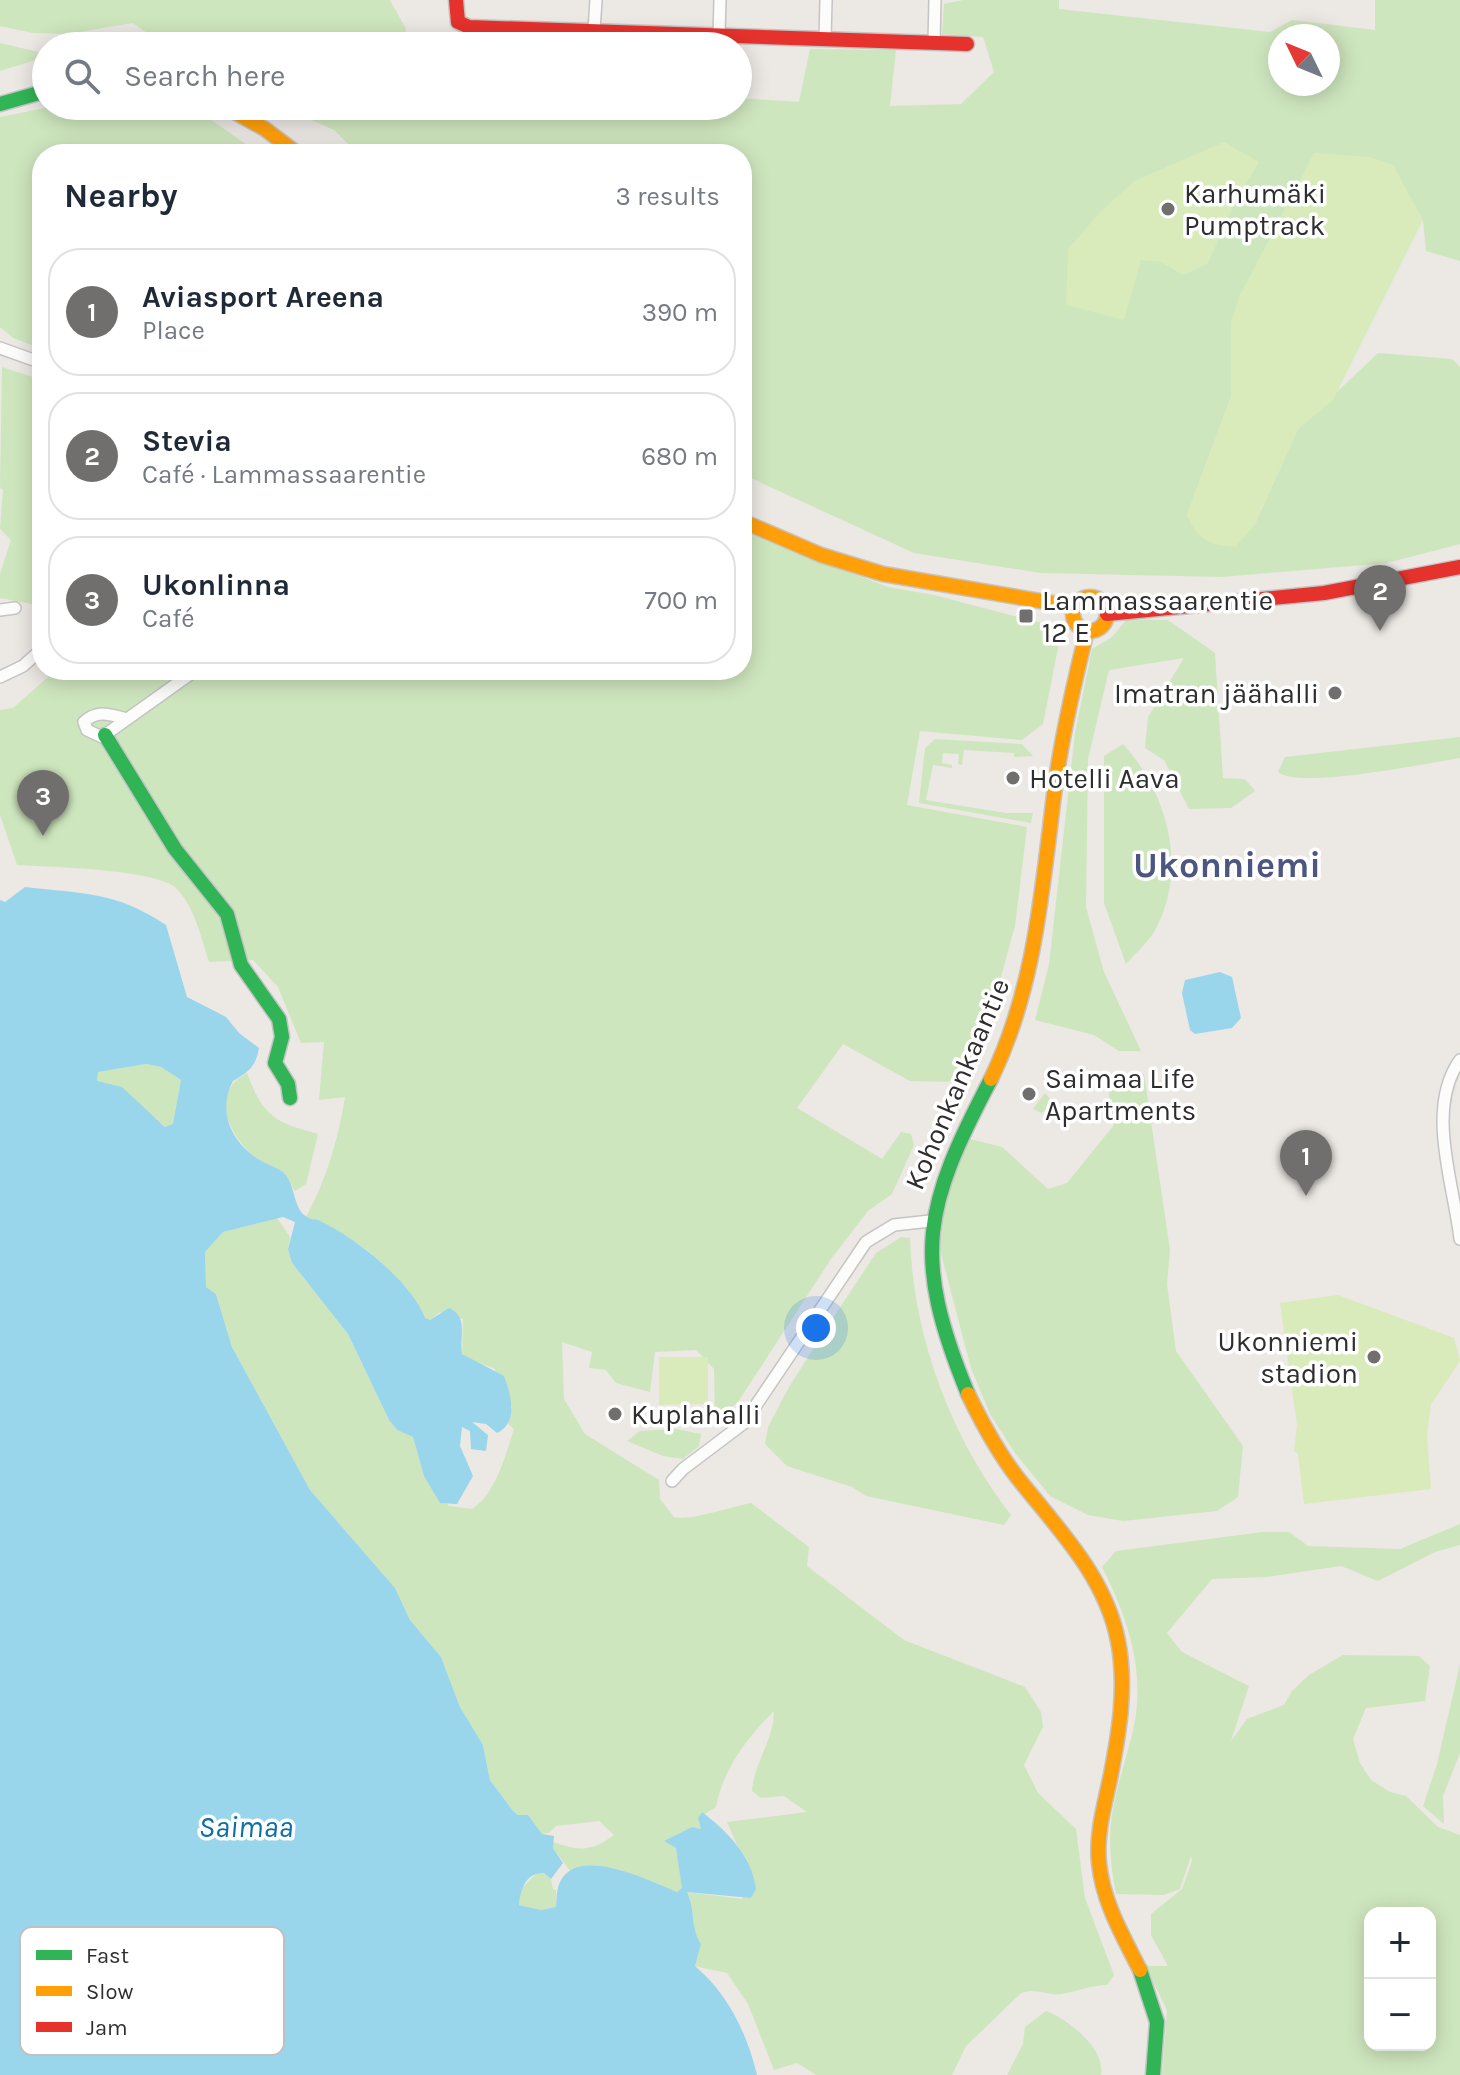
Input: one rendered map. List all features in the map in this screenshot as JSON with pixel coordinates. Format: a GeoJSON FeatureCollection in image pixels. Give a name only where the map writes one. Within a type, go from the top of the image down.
{"type":"FeatureCollection","features":[{"type":"Feature","properties":{"kind":"street"},"geometry":{"type":"LineString","coordinates":[[456,0],[458,22],[469,27],[656,32]]}},
{"type":"Feature","properties":{"kind":"street"},"geometry":{"type":"LineString","coordinates":[[594,30],[596,0]]}},
{"type":"Feature","properties":{"kind":"street"},"geometry":{"type":"LineString","coordinates":[[719,32],[720,0]]}},
{"type":"Feature","properties":{"kind":"street"},"geometry":{"type":"LineString","coordinates":[[825,40],[826,0]]}},
{"type":"Feature","properties":{"kind":"street"},"geometry":{"type":"LineString","coordinates":[[934,42],[935,0]]}},
{"type":"Feature","properties":{"kind":"street"},"geometry":{"type":"LineString","coordinates":[[752,36],[967,44]]}},
{"type":"Feature","properties":{"kind":"street"},"geometry":{"type":"LineString","coordinates":[[0,104],[32,95]]}},
{"type":"Feature","properties":{"kind":"street"},"geometry":{"type":"LineString","coordinates":[[249,120],[285,144]]}},
{"type":"Feature","properties":{"kind":"street"},"geometry":{"type":"LineString","coordinates":[[0,348],[32,359]]}},
{"type":"Feature","properties":{"kind":"street"},"geometry":{"type":"LineString","coordinates":[[752,525],[823,555],[873,571],[955,590],[1075,607]]}},
{"type":"Feature","properties":{"kind":"street"},"geometry":{"type":"LineString","coordinates":[[1107,614],[1154,604],[1241,601],[1345,590],[1460,567]]}},
{"type":"Feature","properties":{"kind":"street"},"geometry":{"type":"LineString","coordinates":[[1084,598],[1097,598],[1107,614],[1101,627],[1087,631],[1074,619],[1075,607],[1084,598]]}},
{"type":"Feature","properties":{"kind":"street"},"geometry":{"type":"LineString","coordinates":[[0,610],[15,608]]}},
{"type":"Feature","properties":{"kind":"street","name":"Kohonkankaantie"},"geometry":{"type":"LineString","coordinates":[[1087,631],[1057,770],[1042,917],[1033,964],[1003,1055],[944,1167],[930,1221],[932,1266],[938,1297],[967,1392],[1005,1462],[1089,1571],[1117,1633],[1123,1671],[1123,1717],[1103,1811],[1099,1864],[1110,1908],[1151,1997],[1156,2016],[1153,2075]]}},
{"type":"Feature","properties":{"kind":"street"},"geometry":{"type":"LineString","coordinates":[[0,677],[32,658]]}},
{"type":"Feature","properties":{"kind":"street"},"geometry":{"type":"LineString","coordinates":[[104,736],[182,680]]}},
{"type":"Feature","properties":{"kind":"street"},"geometry":{"type":"LineString","coordinates":[[127,719],[103,713],[92,715],[84,722],[87,730],[104,736],[175,849],[227,914],[241,965],[279,1019],[282,1037],[275,1063],[288,1084],[290,1098]]}},
{"type":"Feature","properties":{"kind":"street"},"geometry":{"type":"LineString","coordinates":[[1460,1060],[1450,1076],[1445,1094],[1444,1120],[1460,1232]]}},
{"type":"Feature","properties":{"kind":"street"},"geometry":{"type":"LineString","coordinates":[[672,1481],[683,1469],[744,1423],[866,1242],[894,1225],[930,1221]]}},
{"type":"Feature","properties":{"kind":"green space"},"geometry":{"type":"Polygon","coordinates":[[[0,0],[390,0],[406,29],[405,32],[146,32],[133,23],[79,32],[32,33],[0,26],[0,0]]]}},
{"type":"Feature","properties":{"kind":"green space"},"geometry":{"type":"Polygon","coordinates":[[[963,0],[1059,0],[1059,9],[1268,32],[1268,96],[1340,96],[1340,26],[1375,30],[1375,0],[1460,0],[1460,261],[1426,251],[1423,220],[1231,323],[1231,397],[1187,515],[1254,526],[1298,429],[1378,353],[1452,359],[1460,367],[1460,544],[1387,563],[1222,577],[1041,573],[914,553],[752,479],[752,144],[348,144],[334,130],[312,120],[752,120],[752,99],[799,102],[810,49],[896,50],[890,106],[961,104],[994,72],[983,37],[942,34],[944,4],[963,0]]]}},
{"type":"Feature","properties":{"kind":"green space"},"geometry":{"type":"Polygon","coordinates":[[[1292,20],[1325,24],[1285,24],[1292,20]]]}},
{"type":"Feature","properties":{"kind":"green space"},"geometry":{"type":"Polygon","coordinates":[[[0,43],[32,50],[32,61],[0,71],[0,43]]]}},
{"type":"Feature","properties":{"kind":"green space"},"geometry":{"type":"Polygon","coordinates":[[[32,111],[32,120],[211,120],[246,144],[32,144],[32,345],[13,338],[0,327],[0,117],[32,111]]]}},
{"type":"Feature","properties":{"kind":"green space","name":"Karhumäki Pumptrack"},"geometry":{"type":"Polygon","coordinates":[[[1224,142],[1259,162],[1233,206],[1208,264],[1183,275],[1161,262],[1141,260],[1124,320],[1066,305],[1068,249],[1099,213],[1134,181],[1224,142]]]}},
{"type":"Feature","properties":{"kind":"green space"},"geometry":{"type":"Polygon","coordinates":[[[1314,153],[1370,157],[1393,165],[1423,220],[1333,400],[1298,429],[1254,526],[1235,547],[1218,545],[1200,536],[1187,515],[1231,397],[1231,323],[1239,297],[1314,153]]]}},
{"type":"Feature","properties":{"kind":"green space"},"geometry":{"type":"Polygon","coordinates":[[[2,367],[32,377],[32,604],[0,598],[0,574],[11,540],[0,529],[3,490],[0,488],[2,367]]]}},
{"type":"Feature","properties":{"kind":"green space"},"geometry":{"type":"Polygon","coordinates":[[[752,535],[888,587],[934,595],[1053,626],[1059,643],[1043,724],[1022,740],[920,731],[907,805],[1027,827],[1015,926],[996,995],[970,1060],[949,1082],[910,1081],[843,1044],[797,1108],[882,1159],[901,1132],[911,1134],[914,1145],[892,1194],[868,1211],[831,1259],[738,1402],[715,1420],[714,1369],[696,1350],[655,1352],[650,1392],[616,1383],[606,1370],[589,1368],[592,1352],[562,1342],[564,1399],[585,1434],[659,1480],[660,1499],[674,1517],[700,1515],[751,1503],[809,1547],[807,1566],[904,1640],[1025,1687],[1041,1712],[1043,1727],[1024,1765],[1038,1793],[1076,1829],[1085,1898],[1114,1975],[1107,1985],[1067,1993],[1021,1993],[966,2046],[952,2075],[816,2075],[797,2063],[774,2070],[748,2004],[727,1973],[694,1966],[701,1944],[695,1931],[687,1892],[742,1899],[748,1861],[727,1822],[807,1812],[784,1796],[761,1798],[752,1791],[756,1770],[771,1732],[774,1711],[730,1767],[716,1807],[698,1818],[702,1829],[692,1827],[665,1841],[676,1848],[683,1888],[677,1892],[610,1869],[570,1871],[553,1848],[553,1842],[578,1848],[599,1845],[614,1835],[599,1821],[556,1826],[549,1833],[542,1834],[513,1811],[490,1780],[483,1745],[460,1707],[441,1657],[410,1620],[395,1588],[310,1490],[232,1347],[216,1294],[206,1287],[205,1252],[223,1232],[277,1218],[290,1237],[288,1249],[292,1263],[348,1334],[389,1420],[397,1430],[413,1437],[424,1476],[449,1506],[472,1509],[487,1494],[499,1473],[514,1429],[508,1424],[512,1407],[494,1368],[469,1360],[462,1353],[463,1319],[440,1312],[430,1320],[424,1318],[406,1287],[375,1257],[339,1232],[306,1217],[331,1158],[345,1097],[319,1100],[324,1042],[301,1043],[278,987],[253,960],[209,962],[188,904],[176,888],[165,882],[101,870],[17,865],[0,815],[0,710],[13,708],[45,680],[752,680],[752,535]]]}},
{"type":"Feature","properties":{"kind":"green space"},"geometry":{"type":"Polygon","coordinates":[[[1127,619],[1168,620],[1215,653],[1223,778],[1245,779],[1255,791],[1231,808],[1189,809],[1164,760],[1145,748],[1148,717],[1184,658],[1109,670],[1088,759],[1086,907],[1104,972],[1141,1051],[1119,1051],[1094,1035],[1035,1020],[1049,964],[1075,733],[1092,649],[1112,637],[1127,619]]]}},
{"type":"Feature","properties":{"kind":"green space"},"geometry":{"type":"Polygon","coordinates":[[[1460,737],[1460,758],[1336,777],[1290,777],[1278,772],[1285,757],[1460,737]]]}},
{"type":"Feature","properties":{"kind":"green space"},"geometry":{"type":"Polygon","coordinates":[[[935,739],[1022,744],[1033,756],[1014,757],[1014,753],[964,750],[962,765],[958,764],[959,754],[943,753],[942,763],[952,765],[952,768],[933,765],[926,800],[1006,813],[1033,813],[1031,823],[919,803],[925,748],[935,739]]]}},
{"type":"Feature","properties":{"kind":"green space"},"geometry":{"type":"Polygon","coordinates":[[[1123,744],[1152,785],[1162,809],[1171,859],[1165,908],[1154,932],[1126,964],[1104,903],[1104,756],[1123,744]]]}},
{"type":"Feature","properties":{"kind":"green space"},"geometry":{"type":"Polygon","coordinates":[[[146,1064],[161,1067],[181,1080],[174,1124],[166,1127],[144,1108],[97,1081],[97,1072],[146,1064]]]}},
{"type":"Feature","properties":{"kind":"green space"},"geometry":{"type":"Polygon","coordinates":[[[247,1073],[259,1099],[272,1115],[280,1121],[318,1134],[306,1184],[295,1191],[284,1176],[248,1151],[228,1120],[226,1099],[229,1090],[247,1073]]]}},
{"type":"Feature","properties":{"kind":"green space"},"geometry":{"type":"Polygon","coordinates":[[[1144,1074],[1170,1250],[1167,1284],[1176,1351],[1243,1446],[1238,1497],[1217,1511],[1123,1521],[1088,1515],[1050,1496],[1015,1453],[990,1414],[971,1368],[940,1250],[946,1193],[966,1138],[1002,1147],[1048,1189],[1067,1183],[1114,1125],[1106,1077],[1144,1074]]]}},
{"type":"Feature","properties":{"kind":"green space"},"geometry":{"type":"Polygon","coordinates":[[[1045,1093],[1055,1104],[1041,1113],[1033,1109],[1045,1093]]]}},
{"type":"Feature","properties":{"kind":"green space"},"geometry":{"type":"Polygon","coordinates":[[[901,1237],[910,1238],[919,1312],[939,1384],[970,1453],[1011,1515],[1004,1525],[866,1496],[852,1487],[787,1466],[765,1444],[768,1427],[789,1387],[839,1309],[876,1253],[901,1237]]]}},
{"type":"Feature","properties":{"kind":"green space","name":"Ukonniemi stadion"},"geometry":{"type":"Polygon","coordinates":[[[1338,1295],[1454,1338],[1460,1361],[1431,1404],[1427,1436],[1431,1489],[1304,1504],[1298,1454],[1294,1451],[1297,1425],[1280,1303],[1338,1295]]]}},
{"type":"Feature","properties":{"kind":"green space"},"geometry":{"type":"Polygon","coordinates":[[[659,1357],[708,1357],[708,1404],[659,1405],[659,1357]]]}},
{"type":"Feature","properties":{"kind":"green space"},"geometry":{"type":"Polygon","coordinates":[[[676,1429],[701,1434],[699,1446],[683,1459],[663,1456],[627,1441],[640,1431],[676,1429]]]}},
{"type":"Feature","properties":{"kind":"green space"},"geometry":{"type":"Polygon","coordinates":[[[1460,1524],[1460,1545],[1435,1552],[1378,1581],[1341,1566],[1267,1577],[1212,1579],[1167,1633],[1182,1652],[1249,1686],[1231,1741],[1247,1719],[1284,1705],[1292,1691],[1309,1675],[1343,1655],[1419,1656],[1430,1666],[1425,1701],[1366,1708],[1353,1739],[1360,1763],[1371,1780],[1390,1792],[1406,1796],[1438,1827],[1460,1835],[1460,2075],[1162,2075],[1167,2010],[1145,1966],[1168,1966],[1151,1935],[1151,1914],[1182,1889],[1192,1861],[1191,1856],[1180,1889],[1164,1895],[1116,1894],[1111,1825],[1136,1714],[1137,1675],[1125,1620],[1102,1567],[1116,1551],[1263,1532],[1289,1532],[1308,1546],[1400,1549],[1460,1524]]]}},
{"type":"Feature","properties":{"kind":"green space"},"geometry":{"type":"Polygon","coordinates":[[[1460,1664],[1460,1753],[1443,1796],[1444,1824],[1423,1806],[1437,1764],[1460,1664]]]}},
{"type":"Feature","properties":{"kind":"green space"},"geometry":{"type":"Polygon","coordinates":[[[537,1873],[544,1873],[551,1879],[556,1890],[556,1907],[541,1910],[519,1905],[520,1890],[537,1873]]]}},
{"type":"Feature","properties":{"kind":"green space"},"geometry":{"type":"Polygon","coordinates":[[[1046,2011],[1065,2021],[1092,2045],[1101,2065],[1101,2075],[1007,2075],[1023,2044],[1025,2027],[1046,2011]]]}},
{"type":"Feature","properties":{"kind":"water","name":"Saimaa"},"geometry":{"type":"Polygon","coordinates":[[[25,887],[82,893],[131,906],[166,925],[187,997],[226,1017],[239,1033],[259,1048],[254,1064],[233,1081],[228,1092],[229,1124],[240,1144],[258,1159],[285,1174],[302,1213],[348,1237],[395,1275],[408,1289],[425,1318],[430,1320],[449,1308],[455,1312],[462,1327],[462,1354],[504,1376],[511,1399],[508,1422],[497,1433],[486,1424],[472,1422],[488,1435],[486,1451],[471,1449],[470,1431],[462,1427],[460,1446],[473,1476],[457,1504],[440,1503],[424,1476],[413,1437],[397,1430],[389,1420],[348,1334],[292,1263],[288,1249],[295,1222],[283,1217],[223,1232],[205,1252],[206,1287],[216,1294],[232,1347],[310,1490],[395,1588],[410,1620],[441,1657],[460,1707],[483,1745],[490,1780],[513,1811],[518,1815],[528,1815],[542,1834],[554,1836],[553,1848],[563,1863],[551,1879],[544,1873],[538,1873],[528,1879],[519,1905],[541,1910],[556,1907],[563,1877],[573,1869],[587,1866],[619,1870],[677,1892],[682,1888],[676,1848],[664,1841],[692,1827],[701,1829],[698,1818],[702,1812],[729,1836],[744,1855],[756,1889],[751,1898],[687,1892],[695,1931],[701,1944],[695,1966],[717,1989],[735,2015],[757,2075],[0,2075],[0,900],[5,902],[25,887]],[[146,1064],[98,1072],[97,1081],[122,1087],[165,1127],[173,1124],[181,1080],[161,1067],[146,1064]]]}},
{"type":"Feature","properties":{"kind":"water"},"geometry":{"type":"Polygon","coordinates":[[[1220,972],[1232,977],[1241,1018],[1232,1028],[1195,1034],[1190,1030],[1182,993],[1185,980],[1220,972]]]}},
{"type":"Feature","properties":{"kind":"traffic: fast"},"geometry":{"type":"LineString","coordinates":[[0,104],[32,95]]}},
{"type":"Feature","properties":{"kind":"traffic: fast"},"geometry":{"type":"LineString","coordinates":[[105,735],[175,849],[227,914],[241,965],[279,1019],[282,1037],[275,1063],[288,1084],[290,1098]]}},
{"type":"Feature","properties":{"kind":"traffic: fast"},"geometry":{"type":"LineString","coordinates":[[968,1394],[938,1304],[933,1267],[933,1232],[939,1198],[951,1163],[991,1079]]}},
{"type":"Feature","properties":{"kind":"traffic: fast"},"geometry":{"type":"LineString","coordinates":[[1140,1970],[1157,2022],[1153,2075]]}},
{"type":"Feature","properties":{"kind":"traffic: slow"},"geometry":{"type":"LineString","coordinates":[[249,120],[285,144]]}},
{"type":"Feature","properties":{"kind":"traffic: slow"},"geometry":{"type":"LineString","coordinates":[[752,525],[821,555],[883,574],[1075,607]]}},
{"type":"Feature","properties":{"kind":"traffic: slow"},"geometry":{"type":"LineString","coordinates":[[1090,597],[1102,602],[1107,614],[1102,626],[1090,631],[1078,626],[1073,614],[1078,602],[1090,597]]}},
{"type":"Feature","properties":{"kind":"traffic: slow"},"geometry":{"type":"LineString","coordinates":[[991,1079],[1006,1044],[1028,972],[1061,748],[1087,631]]}},
{"type":"Feature","properties":{"kind":"traffic: slow"},"geometry":{"type":"LineString","coordinates":[[968,1394],[1010,1467],[1078,1553],[1112,1617],[1121,1658],[1121,1710],[1098,1852],[1109,1905],[1140,1970]]}},
{"type":"Feature","properties":{"kind":"traffic: jam"},"geometry":{"type":"LineString","coordinates":[[456,0],[458,22],[469,27],[615,32]]}},
{"type":"Feature","properties":{"kind":"traffic: jam"},"geometry":{"type":"LineString","coordinates":[[752,37],[967,44]]}},
{"type":"Feature","properties":{"kind":"traffic: jam"},"geometry":{"type":"LineString","coordinates":[[1107,614],[1324,593],[1460,567]]}},
{"type":"Feature","properties":{"kind":"place","name":"Karhumäki Pumptrack"},"geometry":{"type":"Point","coordinates":[1168,209]}},
{"type":"Feature","properties":{"kind":"place","name":"Lammassaarentie 12 E"},"geometry":{"type":"Point","coordinates":[1026,616]}},
{"type":"Feature","properties":{"kind":"place","name":"Stevia"},"geometry":{"type":"Point","coordinates":[1380,631]}},
{"type":"Feature","properties":{"kind":"place","name":"Imatran jäähalli"},"geometry":{"type":"Point","coordinates":[1335,693]}},
{"type":"Feature","properties":{"kind":"place","name":"Hotelli Aava"},"geometry":{"type":"Point","coordinates":[1013,778]}},
{"type":"Feature","properties":{"kind":"place","name":"Ukonlinna"},"geometry":{"type":"Point","coordinates":[43,836]}},
{"type":"Feature","properties":{"kind":"place","name":"Saimaa Life Apartments"},"geometry":{"type":"Point","coordinates":[1029,1094]}},
{"type":"Feature","properties":{"kind":"place","name":"Aviasport Areena"},"geometry":{"type":"Point","coordinates":[1306,1196]}},
{"type":"Feature","properties":{"kind":"place","name":"Ukonniemi stadion"},"geometry":{"type":"Point","coordinates":[1374,1357]}},
{"type":"Feature","properties":{"kind":"place","name":"Kuplahalli"},"geometry":{"type":"Point","coordinates":[615,1414]}},
{"type":"Feature","properties":{"kind":"district","name":"Ukonniemi"},"geometry":{"type":"Point","coordinates":[1227,865]}}]}
